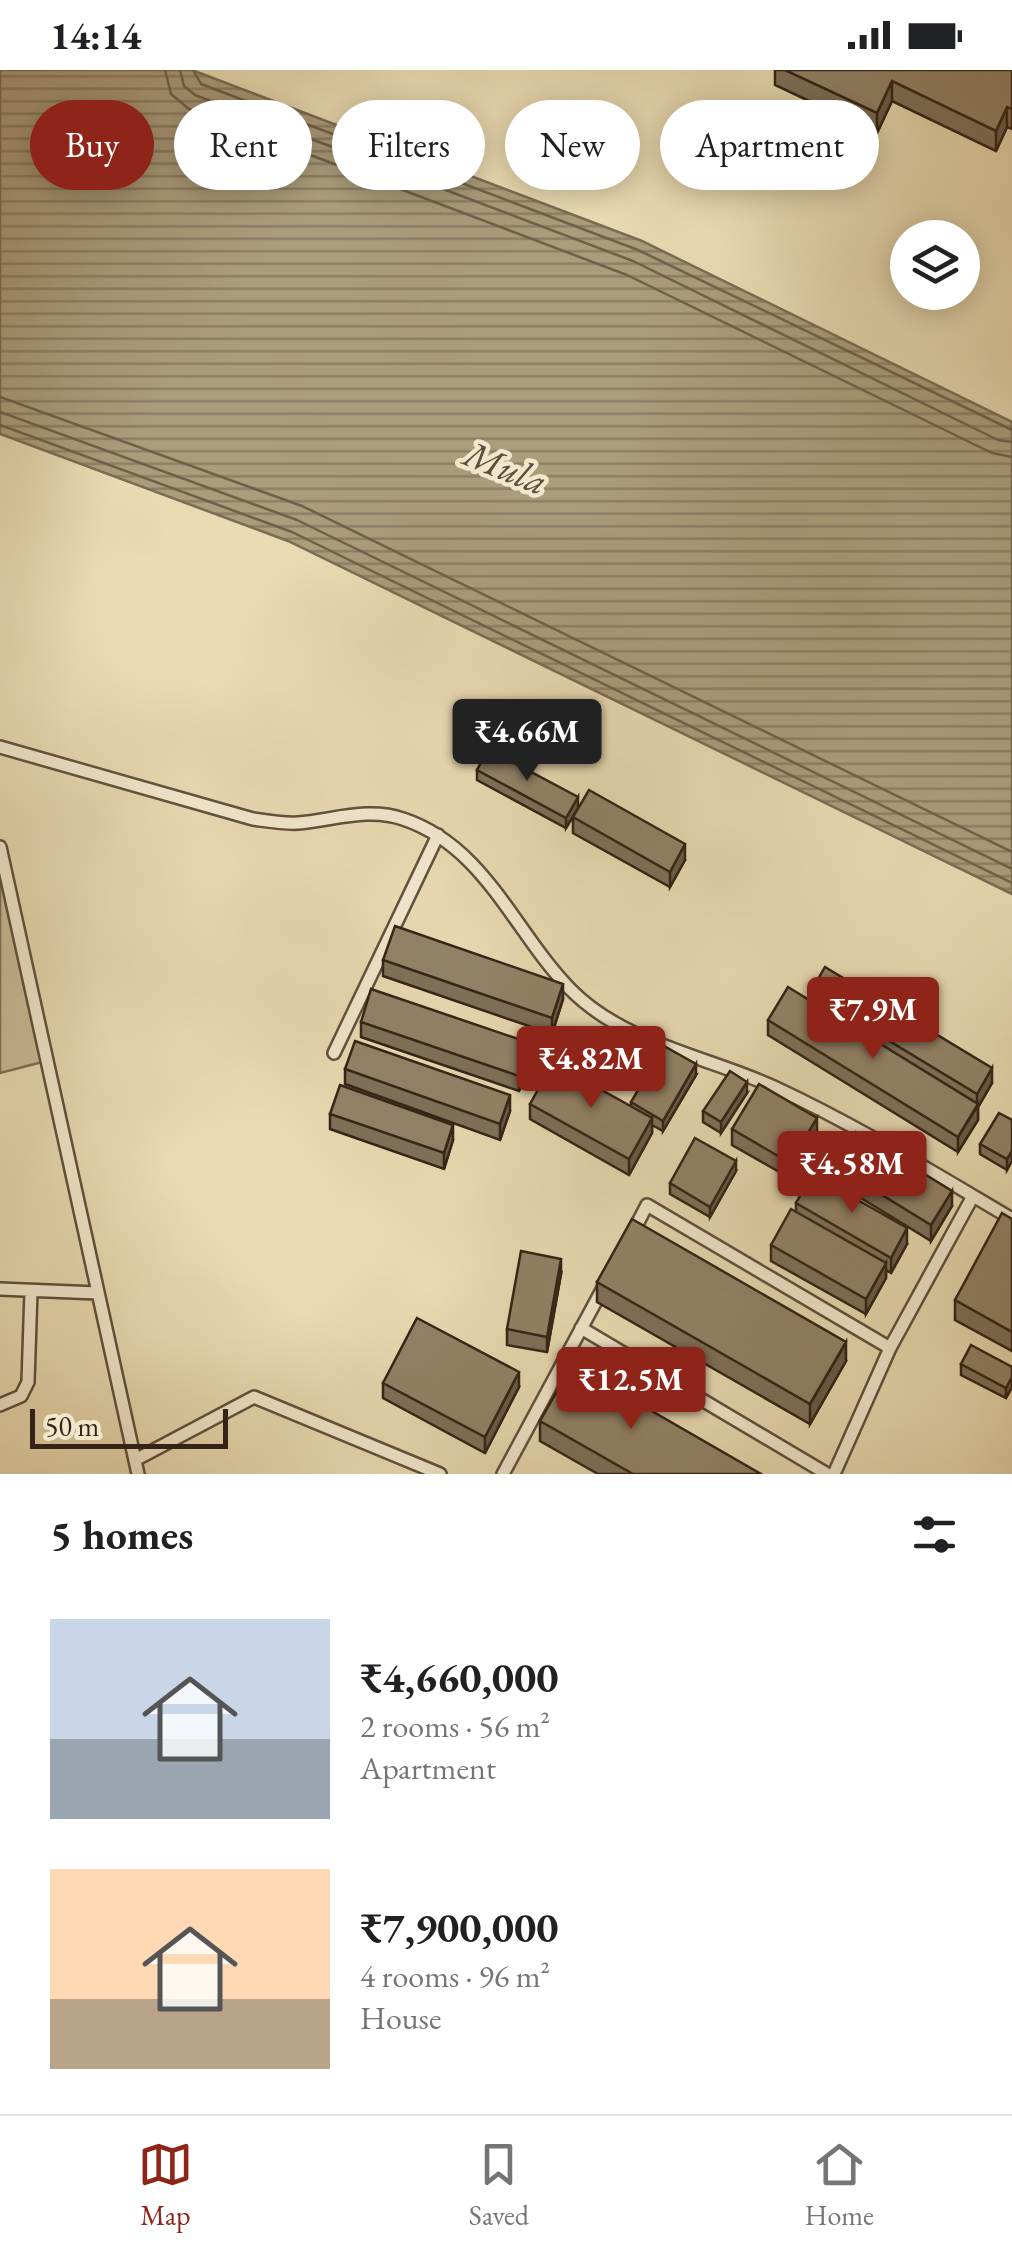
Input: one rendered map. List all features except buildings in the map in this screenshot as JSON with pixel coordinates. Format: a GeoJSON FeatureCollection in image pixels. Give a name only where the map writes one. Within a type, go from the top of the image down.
{"type":"FeatureCollection","features":[{"type":"Feature","properties":{"kind":"lane"},"geometry":{"type":"LineString","coordinates":[[0,747],[253,819],[294,823],[366,814],[401,818],[438,835],[472,862],[552,967],[592,1008],[629,1032],[770,1085],[852,1125],[1012,1219]]}},
{"type":"Feature","properties":{"kind":"lane"},"geometry":{"type":"LineString","coordinates":[[334,1053],[438,835]]}},
{"type":"Feature","properties":{"kind":"lane"},"geometry":{"type":"LineString","coordinates":[[0,847],[138,1474]]}},
{"type":"Feature","properties":{"kind":"lane"},"geometry":{"type":"LineString","coordinates":[[581,1328],[831,1474],[890,1348],[972,1196]]}},
{"type":"Feature","properties":{"kind":"lane"},"geometry":{"type":"LineString","coordinates":[[628,1240],[647,1205],[890,1348]]}},
{"type":"Feature","properties":{"kind":"lane"},"geometry":{"type":"LineString","coordinates":[[503,1474],[610,1276]]}},
{"type":"Feature","properties":{"kind":"lane"},"geometry":{"type":"LineString","coordinates":[[0,1289],[98,1293]]}},
{"type":"Feature","properties":{"kind":"lane"},"geometry":{"type":"LineString","coordinates":[[0,1405],[22,1396],[28,1382],[31,1291]]}},
{"type":"Feature","properties":{"kind":"lane"},"geometry":{"type":"LineString","coordinates":[[137,1458],[254,1397],[440,1474]]}},
{"type":"Feature","properties":{"kind":"shaded area"},"geometry":{"type":"Polygon","coordinates":[[[0,850],[46,1061],[0,1073],[0,850]]]}},
{"type":"Feature","properties":{"kind":"water","name":"Mula"},"geometry":{"type":"Polygon","coordinates":[[[0,70],[192,70],[271,100],[174,100],[174,190],[312,190],[312,116],[332,123],[332,190],[485,190],[485,181],[642,241],[1012,422],[1012,894],[288,541],[0,434],[0,70]]]}}]}
